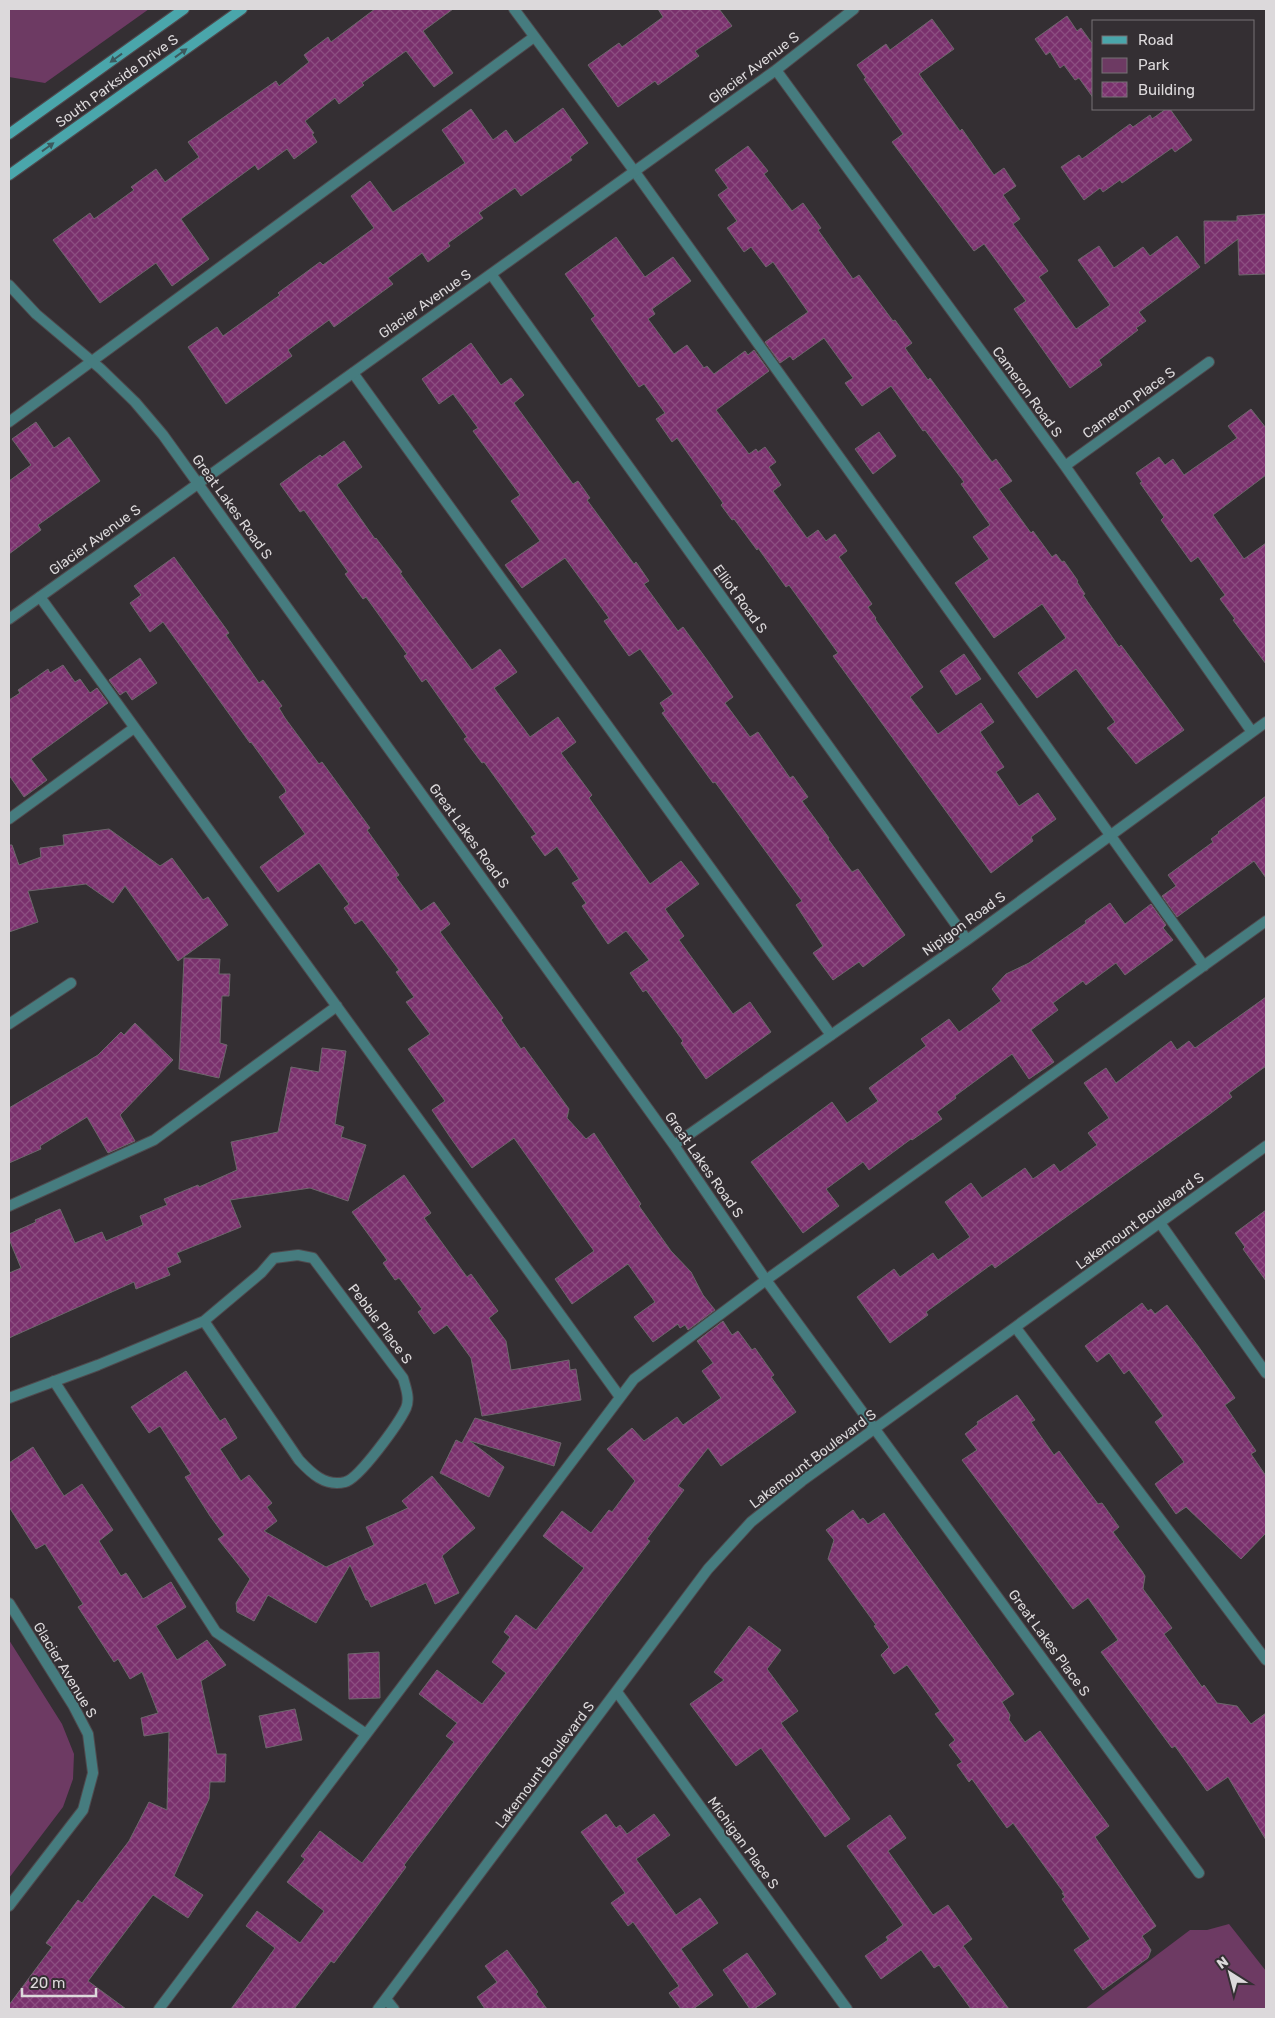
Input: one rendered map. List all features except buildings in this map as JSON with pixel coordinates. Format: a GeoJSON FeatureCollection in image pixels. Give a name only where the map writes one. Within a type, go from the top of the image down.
{"type":"FeatureCollection","features":[{"type":"Feature","properties":{"kind":"main road","name":"South Parkside Drive S"},"geometry":{"type":"LineString","coordinates":[[9,134],[184,9]]}},
{"type":"Feature","properties":{"kind":"main road","name":"South Parkside Drive S"},"geometry":{"type":"LineString","coordinates":[[9,176],[242,9]]}},
{"type":"Feature","properties":{"kind":"main road"},"geometry":{"type":"LineString","coordinates":[[9,126],[34,116]]}},
{"type":"Feature","properties":{"kind":"street"},"geometry":{"type":"LineString","coordinates":[[514,9],[634,172],[1204,966]]}},
{"type":"Feature","properties":{"kind":"street","name":"Glacier Avenue S"},"geometry":{"type":"LineString","coordinates":[[9,619],[776,70],[854,9]]}},
{"type":"Feature","properties":{"kind":"street"},"geometry":{"type":"LineString","coordinates":[[9,422],[534,37]]}},
{"type":"Feature","properties":{"kind":"street","name":"Cameron Road S"},"geometry":{"type":"LineString","coordinates":[[776,70],[1065,466],[1252,732]]}},
{"type":"Feature","properties":{"kind":"street","name":"Elliot Road S"},"geometry":{"type":"LineString","coordinates":[[491,274],[967,940]]}},
{"type":"Feature","properties":{"kind":"street","name":"Great Lakes Road S"},"geometry":{"type":"LineString","coordinates":[[9,285],[36,314],[92,361],[135,402],[163,435],[674,1145],[766,1280],[876,1429]]}},
{"type":"Feature","properties":{"kind":"street","name":"Cameron Place S"},"geometry":{"type":"LineString","coordinates":[[1065,466],[1209,362]]}},
{"type":"Feature","properties":{"kind":"street"},"geometry":{"type":"LineString","coordinates":[[353,372],[831,1035]]}},
{"type":"Feature","properties":{"kind":"street"},"geometry":{"type":"LineString","coordinates":[[40,596],[620,1397]]}},
{"type":"Feature","properties":{"kind":"street","name":"Nipigon Road S"},"geometry":{"type":"LineString","coordinates":[[674,1145],[967,940],[1266,722]]}},
{"type":"Feature","properties":{"kind":"street"},"geometry":{"type":"LineString","coordinates":[[9,820],[134,728]]}},
{"type":"Feature","properties":{"kind":"street"},"geometry":{"type":"LineString","coordinates":[[159,2009],[634,1379],[766,1280],[1266,921]]}},
{"type":"Feature","properties":{"kind":"street"},"geometry":{"type":"LineString","coordinates":[[9,1024],[71,983]]}},
{"type":"Feature","properties":{"kind":"street"},"geometry":{"type":"LineString","coordinates":[[9,1206],[154,1140],[337,1006]]}},
{"type":"Feature","properties":{"kind":"street","name":"Lakemount Boulevard S"},"geometry":{"type":"LineString","coordinates":[[378,2009],[708,1569],[752,1522],[802,1480],[876,1429],[1266,1146]]}},
{"type":"Feature","properties":{"kind":"street"},"geometry":{"type":"LineString","coordinates":[[1160,1223],[1266,1373]]}},
{"type":"Feature","properties":{"kind":"street","name":"Pebble Place S"},"geometry":{"type":"LineString","coordinates":[[9,1398],[204,1321],[261,1273],[274,1258],[298,1254],[313,1258],[403,1378],[408,1394],[406,1408],[362,1470],[346,1482],[329,1482],[314,1476],[299,1460],[204,1321]]}},
{"type":"Feature","properties":{"kind":"street"},"geometry":{"type":"LineString","coordinates":[[1016,1328],[1266,1660]]}},
{"type":"Feature","properties":{"kind":"street"},"geometry":{"type":"LineString","coordinates":[[54,1381],[216,1632],[366,1734]]}},
{"type":"Feature","properties":{"kind":"street","name":"Great Lakes Place S"},"geometry":{"type":"LineString","coordinates":[[876,1429],[1199,1872]]}},
{"type":"Feature","properties":{"kind":"street","name":"Glacier Avenue S"},"geometry":{"type":"LineString","coordinates":[[9,1603],[73,1705],[88,1734],[93,1774],[83,1810],[9,1906]]}},
{"type":"Feature","properties":{"kind":"street","name":"Michigan Place S"},"geometry":{"type":"LineString","coordinates":[[617,1692],[846,2009]]}},
{"type":"Feature","properties":{"kind":"street"},"geometry":{"type":"LineString","coordinates":[[386,1999],[394,2009]]}},
{"type":"Feature","properties":{"kind":"green space"},"geometry":{"type":"Polygon","coordinates":[[[9,9],[149,9],[45,83],[9,77],[9,9]]]}},
{"type":"Feature","properties":{"kind":"green space"},"geometry":{"type":"Polygon","coordinates":[[[9,1640],[62,1724],[74,1754],[73,1779],[63,1807],[9,1878],[9,1640]]]}},
{"type":"Feature","properties":{"kind":"green space"},"geometry":{"type":"Polygon","coordinates":[[[1229,1924],[1266,1971],[1266,2009],[1085,2009],[1190,1930],[1207,1930],[1229,1924]]]}}]}
